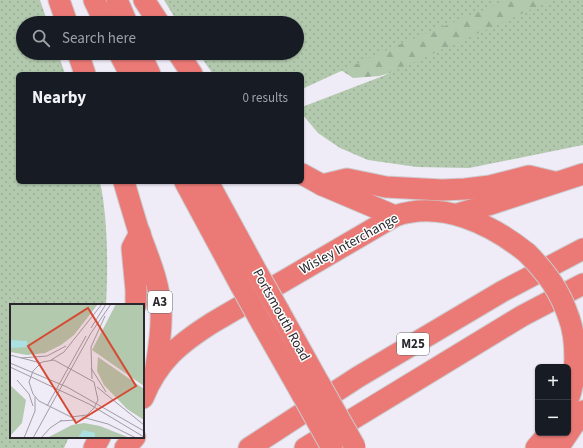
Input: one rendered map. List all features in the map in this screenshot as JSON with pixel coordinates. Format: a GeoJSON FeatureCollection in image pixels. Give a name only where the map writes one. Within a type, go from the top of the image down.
{"type":"FeatureCollection","features":[{"type":"Feature","properties":{"kind":"highway"},"geometry":{"type":"LineString","coordinates":[[59,0],[65,16]]}},
{"type":"Feature","properties":{"kind":"highway"},"geometry":{"type":"LineString","coordinates":[[94,0],[102,16]]}},
{"type":"Feature","properties":{"kind":"highway"},"geometry":{"type":"LineString","coordinates":[[117,0],[124,16]]}},
{"type":"Feature","properties":{"kind":"highway"},"geometry":{"type":"LineString","coordinates":[[144,0],[154,16]]}},
{"type":"Feature","properties":{"kind":"highway"},"geometry":{"type":"LineString","coordinates":[[80,60],[84,72]]}},
{"type":"Feature","properties":{"kind":"highway"},"geometry":{"type":"LineString","coordinates":[[123,60],[129,72]]}},
{"type":"Feature","properties":{"kind":"highway"},"geometry":{"type":"LineString","coordinates":[[143,60],[149,72]]}},
{"type":"Feature","properties":{"kind":"highway"},"geometry":{"type":"LineString","coordinates":[[183,60],[191,72]]}},
{"type":"Feature","properties":{"kind":"highway"},"geometry":{"type":"LineString","coordinates":[[456,214],[583,174]]}},
{"type":"Feature","properties":{"kind":"highway"},"geometry":{"type":"LineString","coordinates":[[304,175],[322,185],[395,216]]}},
{"type":"Feature","properties":{"kind":"highway"},"geometry":{"type":"LineString","coordinates":[[322,185],[347,179],[386,186],[442,190],[490,186],[529,176],[554,182]]}},
{"type":"Feature","properties":{"kind":"highway","name":"A3"},"geometry":{"type":"LineString","coordinates":[[125,184],[159,292],[161,330],[155,374]]}},
{"type":"Feature","properties":{"kind":"highway","name":"Portsmouth Road"},"geometry":{"type":"LineString","coordinates":[[186,184],[250,280],[270,316],[303,396],[332,448]]}},
{"type":"Feature","properties":{"kind":"highway","name":"Portsmouth Road"},"geometry":{"type":"LineString","coordinates":[[209,184],[250,280]]}},
{"type":"Feature","properties":{"kind":"highway","name":"Wisley Interchange"},"geometry":{"type":"LineString","coordinates":[[144,396],[155,374],[168,356],[187,339],[395,216],[418,211],[456,214],[476,221],[502,235],[527,253],[542,268],[563,301],[572,327],[575,360],[573,403]]}},
{"type":"Feature","properties":{"kind":"highway"},"geometry":{"type":"LineString","coordinates":[[136,304],[132,248],[140,233]]}},
{"type":"Feature","properties":{"kind":"highway","name":"M25"},"geometry":{"type":"LineString","coordinates":[[249,448],[345,385],[503,291],[583,250]]}},
{"type":"Feature","properties":{"kind":"highway","name":"M25"},"geometry":{"type":"LineString","coordinates":[[305,448],[515,320],[583,284]]}},
{"type":"Feature","properties":{"kind":"highway","name":"Portsmouth Road"},"geometry":{"type":"LineString","coordinates":[[270,316],[319,383],[355,447]]}},
{"type":"Feature","properties":{"kind":"highway"},"geometry":{"type":"LineString","coordinates":[[558,448],[573,403],[583,382]]}},
{"type":"Feature","properties":{"kind":"highway"},"geometry":{"type":"LineString","coordinates":[[536,448],[546,436]]}},
{"type":"Feature","properties":{"kind":"highway"},"geometry":{"type":"LineString","coordinates":[[94,448],[99,438]]}},
{"type":"Feature","properties":{"kind":"highway"},"geometry":{"type":"LineString","coordinates":[[125,448],[134,438]]}},
{"type":"Feature","properties":{"kind":"highway"},"geometry":{"type":"LineString","coordinates":[[135,438],[137,448]]}},
{"type":"Feature","properties":{"kind":"green space"},"geometry":{"type":"Polygon","coordinates":[[[0,0],[40,0],[46,16],[16,16],[16,60],[60,60],[64,72],[16,72],[16,184],[100,184],[105,211],[107,243],[106,304],[10,304],[10,438],[69,438],[64,448],[0,448],[0,0]]]}},
{"type":"Feature","properties":{"kind":"green space"},"geometry":{"type":"Polygon","coordinates":[[[164,0],[508,0],[398,45],[304,88],[304,72],[212,72],[203,60],[304,60],[304,16],[174,16],[164,0]]]}},
{"type":"Feature","properties":{"kind":"green space"},"geometry":{"type":"Polygon","coordinates":[[[291,0],[583,0],[397,71],[379,76],[353,78],[338,68],[304,19],[304,16],[302,16],[291,0]]]}},
{"type":"Feature","properties":{"kind":"green space"},"geometry":{"type":"Polygon","coordinates":[[[552,0],[583,0],[583,145],[469,168],[417,167],[368,160],[340,148],[318,133],[304,116],[304,106],[383,76],[552,0]]]}}]}
